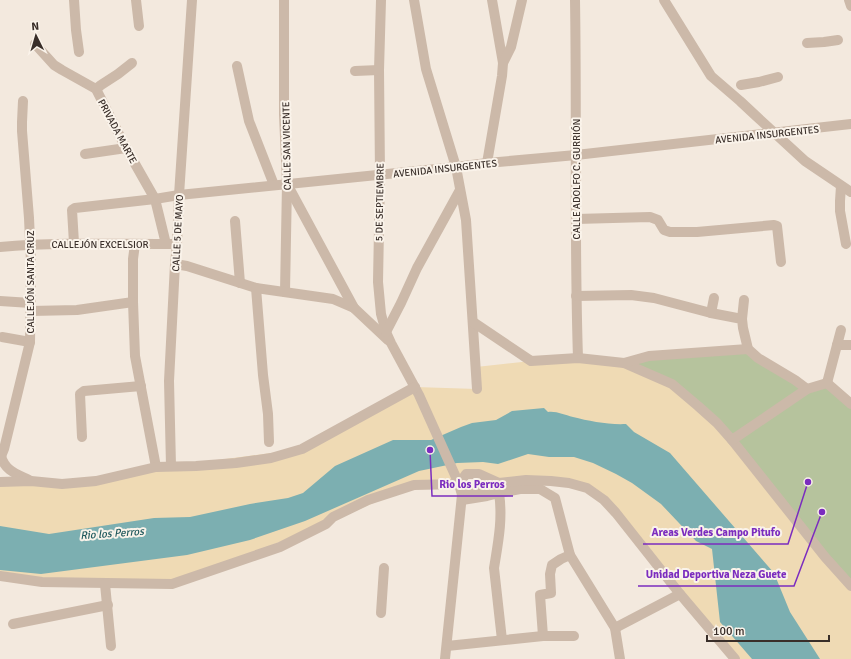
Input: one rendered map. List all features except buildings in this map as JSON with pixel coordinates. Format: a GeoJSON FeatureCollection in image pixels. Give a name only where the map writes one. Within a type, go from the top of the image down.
{"type":"FeatureCollection","features":[{"type":"Feature","properties":{"kind":"street"},"geometry":{"type":"LineString","coordinates":[[74,0],[76,37],[79,52]]}},
{"type":"Feature","properties":{"kind":"street"},"geometry":{"type":"LineString","coordinates":[[136,0],[139,26]]}},
{"type":"Feature","properties":{"kind":"street","name":"CALLE 5 DE MAYO"},"geometry":{"type":"LineString","coordinates":[[170,466],[169,381],[179,195],[192,0]]}},
{"type":"Feature","properties":{"kind":"street","name":"CALLE SAN VICENTE"},"geometry":{"type":"LineString","coordinates":[[284,0],[284,114],[287,184],[285,292]]}},
{"type":"Feature","properties":{"kind":"street","name":"5 DE SEPTIEMBRE"},"geometry":{"type":"LineString","coordinates":[[381,0],[379,70],[380,175],[378,221],[378,282],[381,314],[391,343],[417,391],[460,484],[462,498],[445,659]]}},
{"type":"Feature","properties":{"kind":"street"},"geometry":{"type":"LineString","coordinates":[[414,0],[426,69],[456,167],[466,220],[477,389]]}},
{"type":"Feature","properties":{"kind":"street"},"geometry":{"type":"LineString","coordinates":[[487,163],[503,63],[492,0]]}},
{"type":"Feature","properties":{"kind":"street"},"geometry":{"type":"LineString","coordinates":[[503,63],[511,47],[522,0]]}},
{"type":"Feature","properties":{"kind":"street","name":"CALLE ADOLFO C. GURRIÓN"},"geometry":{"type":"LineString","coordinates":[[574,0],[576,296],[578,358]]}},
{"type":"Feature","properties":{"kind":"street"},"geometry":{"type":"LineString","coordinates":[[664,0],[711,76],[740,100],[805,161],[851,192]]}},
{"type":"Feature","properties":{"kind":"street"},"geometry":{"type":"LineString","coordinates":[[849,0],[851,6]]}},
{"type":"Feature","properties":{"kind":"street"},"geometry":{"type":"LineString","coordinates":[[807,43],[838,40]]}},
{"type":"Feature","properties":{"kind":"street","name":"PRIVADA MARTE"},"geometry":{"type":"LineString","coordinates":[[35,44],[54,64],[62,70],[96,89],[126,148],[155,199],[166,244]]}},
{"type":"Feature","properties":{"kind":"street"},"geometry":{"type":"LineString","coordinates":[[96,89],[132,63]]}},
{"type":"Feature","properties":{"kind":"street"},"geometry":{"type":"LineString","coordinates":[[236,66],[248,121],[274,185]]}},
{"type":"Feature","properties":{"kind":"street"},"geometry":{"type":"LineString","coordinates":[[355,71],[379,70]]}},
{"type":"Feature","properties":{"kind":"street"},"geometry":{"type":"LineString","coordinates":[[741,85],[778,77]]}},
{"type":"Feature","properties":{"kind":"street","name":"CALLEJÓN SANTA CRUZ"},"geometry":{"type":"LineString","coordinates":[[1,453],[30,342],[30,244],[22,131],[23,101]]}},
{"type":"Feature","properties":{"kind":"street","name":"AVENIDA INSURGENTES"},"geometry":{"type":"LineString","coordinates":[[74,243],[72,210],[74,208],[179,195],[576,155],[851,124]]}},
{"type":"Feature","properties":{"kind":"street"},"geometry":{"type":"LineString","coordinates":[[84,154],[126,148]]}},
{"type":"Feature","properties":{"kind":"street"},"geometry":{"type":"LineString","coordinates":[[287,184],[354,308],[391,343]]}},
{"type":"Feature","properties":{"kind":"street"},"geometry":{"type":"LineString","coordinates":[[841,186],[840,211],[846,244]]}},
{"type":"Feature","properties":{"kind":"street"},"geometry":{"type":"LineString","coordinates":[[386,332],[417,268],[460,190]]}},
{"type":"Feature","properties":{"kind":"street"},"geometry":{"type":"LineString","coordinates":[[576,219],[650,217],[658,220],[664,230],[670,232],[697,232],[774,225],[777,226],[781,262]]}},
{"type":"Feature","properties":{"kind":"street"},"geometry":{"type":"LineString","coordinates":[[235,221],[240,283]]}},
{"type":"Feature","properties":{"kind":"street","name":"CALLEJÓN EXCELSIOR"},"geometry":{"type":"LineString","coordinates":[[0,247],[30,244],[74,243],[177,244]]}},
{"type":"Feature","properties":{"kind":"street"},"geometry":{"type":"LineString","coordinates":[[135,244],[133,302],[135,356],[156,467]]}},
{"type":"Feature","properties":{"kind":"street"},"geometry":{"type":"LineString","coordinates":[[175,264],[187,266],[256,288],[333,299],[354,308]]}},
{"type":"Feature","properties":{"kind":"street"},"geometry":{"type":"LineString","coordinates":[[256,288],[263,375],[267,404],[269,442]]}},
{"type":"Feature","properties":{"kind":"street"},"geometry":{"type":"LineString","coordinates":[[576,296],[631,295],[654,298],[742,319]]}},
{"type":"Feature","properties":{"kind":"street"},"geometry":{"type":"LineString","coordinates":[[712,312],[714,298]]}},
{"type":"Feature","properties":{"kind":"street"},"geometry":{"type":"LineString","coordinates":[[744,300],[742,319],[748,349],[758,358],[807,389]]}},
{"type":"Feature","properties":{"kind":"street"},"geometry":{"type":"LineString","coordinates":[[0,301],[31,307],[77,310],[133,302]]}},
{"type":"Feature","properties":{"kind":"street"},"geometry":{"type":"LineString","coordinates":[[473,322],[531,362],[578,358],[624,363],[672,384],[717,423],[825,557],[851,586]]}},
{"type":"Feature","properties":{"kind":"street"},"geometry":{"type":"LineString","coordinates":[[827,383],[841,330]]}},
{"type":"Feature","properties":{"kind":"street"},"geometry":{"type":"LineString","coordinates":[[2,337],[30,342]]}},
{"type":"Feature","properties":{"kind":"street"},"geometry":{"type":"LineString","coordinates":[[837,345],[851,345]]}},
{"type":"Feature","properties":{"kind":"street"},"geometry":{"type":"LineString","coordinates":[[624,363],[649,356],[748,349]]}},
{"type":"Feature","properties":{"kind":"street"},"geometry":{"type":"LineString","coordinates":[[732,440],[807,389],[827,383]]}},
{"type":"Feature","properties":{"kind":"street"},"geometry":{"type":"LineString","coordinates":[[827,383],[851,404]]}},
{"type":"Feature","properties":{"kind":"street"},"geometry":{"type":"LineString","coordinates":[[82,437],[80,394],[84,392],[141,386]]}},
{"type":"Feature","properties":{"kind":"street"},"geometry":{"type":"LineString","coordinates":[[0,482],[31,480],[62,484],[96,481],[156,467],[196,466],[271,458],[302,450],[417,391]]}},
{"type":"Feature","properties":{"kind":"street"},"geometry":{"type":"LineString","coordinates":[[1,453],[3,462],[12,472],[31,480]]}},
{"type":"Feature","properties":{"kind":"street"},"geometry":{"type":"LineString","coordinates":[[0,576],[42,582],[172,584],[280,547],[326,524],[333,517],[368,500],[414,485],[460,484],[466,474],[479,474],[499,488]]}},
{"type":"Feature","properties":{"kind":"street"},"geometry":{"type":"LineString","coordinates":[[499,488],[526,480],[569,483],[587,488],[604,500],[735,659]]}},
{"type":"Feature","properties":{"kind":"street"},"geometry":{"type":"LineString","coordinates":[[499,488],[501,520],[497,557],[494,568],[502,640]]}},
{"type":"Feature","properties":{"kind":"street"},"geometry":{"type":"LineString","coordinates":[[462,498],[474,490],[499,488],[540,489],[555,498],[570,555],[615,628],[620,659]]}},
{"type":"Feature","properties":{"kind":"street"},"geometry":{"type":"LineString","coordinates":[[543,636],[540,595],[550,593],[550,574],[552,565],[570,555]]}},
{"type":"Feature","properties":{"kind":"street"},"geometry":{"type":"LineString","coordinates":[[381,612],[384,568]]}},
{"type":"Feature","properties":{"kind":"street"},"geometry":{"type":"LineString","coordinates":[[105,584],[111,646]]}},
{"type":"Feature","properties":{"kind":"street"},"geometry":{"type":"LineString","coordinates":[[615,628],[680,594]]}},
{"type":"Feature","properties":{"kind":"street"},"geometry":{"type":"LineString","coordinates":[[13,624],[108,605]]}},
{"type":"Feature","properties":{"kind":"street"},"geometry":{"type":"LineString","coordinates":[[447,646],[543,636],[574,636]]}},
{"type":"Feature","properties":{"kind":"green space"},"geometry":{"type":"Polygon","coordinates":[[[748,349],[807,389],[827,383],[851,404],[851,586],[624,363],[748,349]]]}},
{"type":"Feature","properties":{"kind":"sand"},"geometry":{"type":"Polygon","coordinates":[[[531,361],[624,363],[672,384],[698,406],[851,586],[851,659],[735,659],[604,500],[569,483],[499,483],[466,474],[459,484],[414,485],[326,524],[172,584],[0,576],[0,482],[62,484],[171,466],[302,449],[415,387],[477,389],[476,367],[531,361]]]}},
{"type":"Feature","properties":{"kind":"water"},"geometry":{"type":"Polygon","coordinates":[[[544,408],[548,412],[592,421],[626,424],[634,432],[670,453],[774,573],[790,612],[820,659],[752,659],[720,622],[712,549],[696,541],[661,504],[632,483],[593,463],[574,457],[549,457],[528,454],[498,464],[483,462],[457,463],[419,471],[305,521],[250,540],[187,555],[41,574],[0,570],[0,526],[49,534],[154,518],[190,517],[250,504],[288,498],[303,493],[335,466],[393,440],[431,440],[472,423],[496,420],[512,411],[544,408]]]}},
{"type":"Feature","properties":{"kind":"place","name":"Rio los Perros"},"geometry":{"type":"Point","coordinates":[430,450]}},
{"type":"Feature","properties":{"kind":"place","name":"Areas Verdes Campo Pitufo"},"geometry":{"type":"Point","coordinates":[808,482]}},
{"type":"Feature","properties":{"kind":"place","name":"Unidad Deportiva Neza Guete"},"geometry":{"type":"Point","coordinates":[822,512]}}]}
